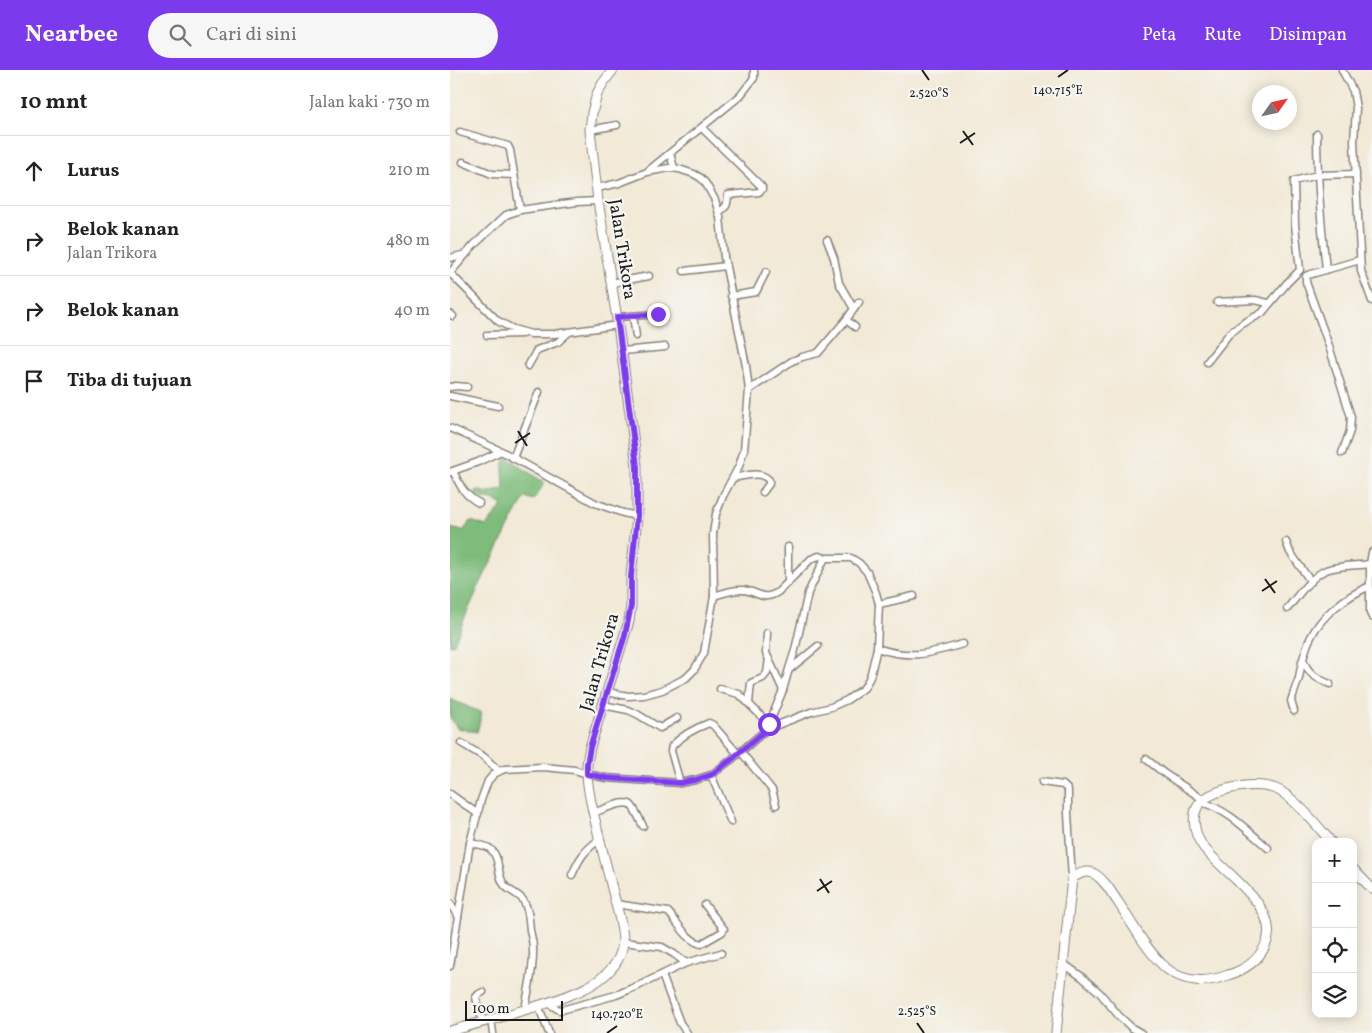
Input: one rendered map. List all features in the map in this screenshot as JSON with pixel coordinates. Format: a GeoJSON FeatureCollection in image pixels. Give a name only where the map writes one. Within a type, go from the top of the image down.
{"type":"FeatureCollection","features":[{"type":"Feature","properties":{"kind":"street","name":"Jalan Trikora"},"geometry":{"type":"LineString","coordinates":[[613,70],[597,94],[590,130],[598,200],[622,352],[637,466],[637,516],[629,621],[590,747],[587,774],[593,813],[620,921],[623,942]]}},
{"type":"Feature","properties":{"kind":"street"},"geometry":{"type":"LineString","coordinates":[[647,172],[745,91],[754,78],[754,70]]}},
{"type":"Feature","properties":{"kind":"street"},"geometry":{"type":"LineString","coordinates":[[1342,70],[1353,91],[1356,108],[1354,142],[1360,260],[1361,271],[1372,301]]}},
{"type":"Feature","properties":{"kind":"street"},"geometry":{"type":"LineString","coordinates":[[590,130],[617,125]]}},
{"type":"Feature","properties":{"kind":"street"},"geometry":{"type":"LineString","coordinates":[[702,128],[762,187],[759,192],[728,195],[728,203],[719,212]]}},
{"type":"Feature","properties":{"kind":"street"},"geometry":{"type":"LineString","coordinates":[[460,132],[508,146],[520,210]]}},
{"type":"Feature","properties":{"kind":"street"},"geometry":{"type":"LineString","coordinates":[[1317,134],[1317,175],[1326,269]]}},
{"type":"Feature","properties":{"kind":"street"},"geometry":{"type":"LineString","coordinates":[[670,153],[674,168]]}},
{"type":"Feature","properties":{"kind":"street"},"geometry":{"type":"LineString","coordinates":[[463,162],[492,174],[514,175]]}},
{"type":"Feature","properties":{"kind":"street"},"geometry":{"type":"LineString","coordinates":[[597,188],[619,183],[662,168],[674,168],[689,172],[701,178],[706,184],[719,212],[731,296],[746,366],[749,390],[744,450],[739,466],[716,514],[713,534],[714,596],[704,653],[694,670],[686,678],[662,690],[644,695],[628,696],[607,692]]}},
{"type":"Feature","properties":{"kind":"street"},"geometry":{"type":"LineString","coordinates":[[1342,453],[1350,430],[1351,417],[1328,343],[1306,282],[1306,276],[1300,268],[1295,226],[1294,181],[1317,175],[1356,174]]}},
{"type":"Feature","properties":{"kind":"street"},"geometry":{"type":"LineString","coordinates":[[531,334],[513,329],[498,321],[450,273],[466,254],[506,215],[520,210],[598,200]]}},
{"type":"Feature","properties":{"kind":"street"},"geometry":{"type":"LineString","coordinates":[[827,240],[834,258],[839,284],[854,309]]}},
{"type":"Feature","properties":{"kind":"street"},"geometry":{"type":"LineString","coordinates":[[450,258],[466,254]]}},
{"type":"Feature","properties":{"kind":"street"},"geometry":{"type":"LineString","coordinates":[[1306,276],[1360,260]]}},
{"type":"Feature","properties":{"kind":"street"},"geometry":{"type":"LineString","coordinates":[[684,271],[726,266]]}},
{"type":"Feature","properties":{"kind":"street"},"geometry":{"type":"LineString","coordinates":[[1207,362],[1229,334],[1258,315],[1299,272],[1300,268]]}},
{"type":"Feature","properties":{"kind":"street"},"geometry":{"type":"LineString","coordinates":[[731,296],[756,292],[766,272]]}},
{"type":"Feature","properties":{"kind":"street"},"geometry":{"type":"LineString","coordinates":[[611,283],[649,276]]}},
{"type":"Feature","properties":{"kind":"street"},"geometry":{"type":"LineString","coordinates":[[1217,302],[1255,300],[1268,303]]}},
{"type":"Feature","properties":{"kind":"street"},"geometry":{"type":"LineString","coordinates":[[749,390],[792,361],[818,354],[859,302]]}},
{"type":"Feature","properties":{"kind":"street"},"geometry":{"type":"LineString","coordinates":[[486,335],[554,334],[633,316],[658,314]]}},
{"type":"Feature","properties":{"kind":"street"},"geometry":{"type":"LineString","coordinates":[[633,316],[636,336]]}},
{"type":"Feature","properties":{"kind":"street"},"geometry":{"type":"LineString","coordinates":[[846,320],[855,327]]}},
{"type":"Feature","properties":{"kind":"street"},"geometry":{"type":"LineString","coordinates":[[528,366],[537,350],[558,342],[569,332]]}},
{"type":"Feature","properties":{"kind":"street"},"geometry":{"type":"LineString","coordinates":[[622,352],[665,348]]}},
{"type":"Feature","properties":{"kind":"street"},"geometry":{"type":"LineString","coordinates":[[450,387],[467,387]]}},
{"type":"Feature","properties":{"kind":"street"},"geometry":{"type":"LineString","coordinates":[[513,458],[539,392]]}},
{"type":"Feature","properties":{"kind":"street"},"geometry":{"type":"LineString","coordinates":[[450,396],[498,406]]}},
{"type":"Feature","properties":{"kind":"street"},"geometry":{"type":"LineString","coordinates":[[450,428],[501,451],[595,503],[637,516]]}},
{"type":"Feature","properties":{"kind":"street"},"geometry":{"type":"LineString","coordinates":[[479,503],[469,498],[451,472],[501,451]]}},
{"type":"Feature","properties":{"kind":"street"},"geometry":{"type":"LineString","coordinates":[[733,478],[755,474],[764,475],[769,480],[769,484],[763,492]]}},
{"type":"Feature","properties":{"kind":"street"},"geometry":{"type":"LineString","coordinates":[[1286,542],[1290,552],[1311,582]]}},
{"type":"Feature","properties":{"kind":"street"},"geometry":{"type":"LineString","coordinates":[[788,547],[788,583]]}},
{"type":"Feature","properties":{"kind":"street"},"geometry":{"type":"LineString","coordinates":[[1372,552],[1370,564],[1370,613],[1372,617]]}},
{"type":"Feature","properties":{"kind":"street"},"geometry":{"type":"LineString","coordinates":[[450,966],[470,843],[488,781],[494,774],[504,769],[543,767],[575,770],[606,778],[680,783],[695,780],[711,775],[768,727],[831,707],[847,700],[864,688],[870,677],[877,648],[879,604],[867,572],[859,563],[851,558],[825,558],[819,556],[811,559],[788,583],[772,596],[760,596],[744,590],[728,591],[714,596]]}},
{"type":"Feature","properties":{"kind":"street"},"geometry":{"type":"LineString","coordinates":[[768,727],[790,669],[808,593],[825,558]]}},
{"type":"Feature","properties":{"kind":"street"},"geometry":{"type":"LineString","coordinates":[[1287,609],[1311,582],[1324,571],[1370,564]]}},
{"type":"Feature","properties":{"kind":"street"},"geometry":{"type":"LineString","coordinates":[[1294,711],[1291,701],[1311,637],[1327,614],[1353,595],[1370,586]]}},
{"type":"Feature","properties":{"kind":"street"},"geometry":{"type":"LineString","coordinates":[[879,604],[914,596]]}},
{"type":"Feature","properties":{"kind":"street"},"geometry":{"type":"LineString","coordinates":[[768,633],[765,649],[783,690]]}},
{"type":"Feature","properties":{"kind":"street"},"geometry":{"type":"LineString","coordinates":[[877,648],[918,655],[963,644]]}},
{"type":"Feature","properties":{"kind":"street"},"geometry":{"type":"LineString","coordinates":[[790,669],[818,646]]}},
{"type":"Feature","properties":{"kind":"street"},"geometry":{"type":"LineString","coordinates":[[749,703],[750,685],[752,682],[763,678],[767,673],[769,659]]}},
{"type":"Feature","properties":{"kind":"street"},"geometry":{"type":"LineString","coordinates":[[1303,659],[1310,673],[1330,684]]}},
{"type":"Feature","properties":{"kind":"street"},"geometry":{"type":"LineString","coordinates":[[720,689],[739,694],[749,703],[768,727]]}},
{"type":"Feature","properties":{"kind":"street"},"geometry":{"type":"LineString","coordinates":[[604,705],[628,710],[660,728],[677,718]]}},
{"type":"Feature","properties":{"kind":"street"},"geometry":{"type":"LineString","coordinates":[[680,783],[671,751],[672,746],[684,736],[709,723],[764,780],[772,790],[776,805]]}},
{"type":"Feature","properties":{"kind":"street"},"geometry":{"type":"LineString","coordinates":[[461,743],[484,757],[500,771]]}},
{"type":"Feature","properties":{"kind":"street"},"geometry":{"type":"LineString","coordinates":[[1146,759],[1203,801],[1224,812],[1268,848]]}},
{"type":"Feature","properties":{"kind":"street"},"geometry":{"type":"LineString","coordinates":[[711,775],[731,822]]}},
{"type":"Feature","properties":{"kind":"street"},"geometry":{"type":"LineString","coordinates":[[1042,782],[1063,785],[1068,790],[1072,878],[1056,1033]]}},
{"type":"Feature","properties":{"kind":"street"},"geometry":{"type":"LineString","coordinates":[[1072,878],[1085,872],[1092,872],[1097,876],[1114,895],[1152,953],[1168,969],[1180,976],[1204,981],[1217,979],[1236,973],[1256,959],[1267,940],[1268,927],[1258,904],[1202,845],[1195,830],[1194,813],[1203,801],[1218,792],[1237,787],[1267,786],[1280,791],[1292,800],[1327,838]]}},
{"type":"Feature","properties":{"kind":"street"},"geometry":{"type":"LineString","coordinates":[[450,794],[478,814]]}},
{"type":"Feature","properties":{"kind":"street"},"geometry":{"type":"LineString","coordinates":[[593,813],[627,802],[632,806],[643,826]]}},
{"type":"Feature","properties":{"kind":"street"},"geometry":{"type":"LineString","coordinates":[[572,875],[582,854],[600,839]]}},
{"type":"Feature","properties":{"kind":"street"},"geometry":{"type":"LineString","coordinates":[[470,843],[490,848],[495,855],[500,878],[504,886],[519,896],[524,902],[529,915],[533,956],[525,1010]]}},
{"type":"Feature","properties":{"kind":"street"},"geometry":{"type":"LineString","coordinates":[[1357,873],[1372,888]]}},
{"type":"Feature","properties":{"kind":"street"},"geometry":{"type":"LineString","coordinates":[[450,903],[458,916]]}},
{"type":"Feature","properties":{"kind":"street"},"geometry":{"type":"LineString","coordinates":[[616,904],[668,912],[688,936],[698,944],[722,932],[724,929],[705,905]]}},
{"type":"Feature","properties":{"kind":"street"},"geometry":{"type":"LineString","coordinates":[[450,1031],[567,997],[587,987],[601,978],[615,964],[623,942],[662,947],[686,963]]}},
{"type":"Feature","properties":{"kind":"street"},"geometry":{"type":"LineString","coordinates":[[543,1004],[559,1010],[616,995],[686,963],[721,953]]}},
{"type":"Feature","properties":{"kind":"street"},"geometry":{"type":"LineString","coordinates":[[1064,964],[1100,993],[1119,1016],[1132,1028],[1141,1033]]}},
{"type":"Feature","properties":{"kind":"street"},"geometry":{"type":"LineString","coordinates":[[662,975],[680,1023],[687,1033]]}},
{"type":"Feature","properties":{"kind":"street"},"geometry":{"type":"LineString","coordinates":[[483,992],[476,997],[477,1002],[494,1033]]}},
{"type":"Feature","properties":{"kind":"street"},"geometry":{"type":"LineString","coordinates":[[543,1004],[549,1033]]}},
{"type":"Feature","properties":{"kind":"green space"},"geometry":{"type":"Polygon","coordinates":[[[506,457],[545,483],[533,500],[525,497],[487,569],[454,644],[450,645],[450,528],[463,531],[471,521],[486,526],[503,505],[475,495],[477,490],[488,493],[504,489],[503,466],[506,457]]]}},
{"type":"Feature","properties":{"kind":"green space"},"geometry":{"type":"Polygon","coordinates":[[[450,699],[482,713],[477,732],[457,728],[450,717],[450,699]]]}},
{"type":"Feature","properties":{"kind":"route"},"geometry":{"type":"LineString","coordinates":[[658,314],[617,317],[637,466],[637,516],[629,621],[590,747],[587,774],[606,778],[680,783],[695,780],[711,775],[731,760],[767,729],[769,724]]}}]}
